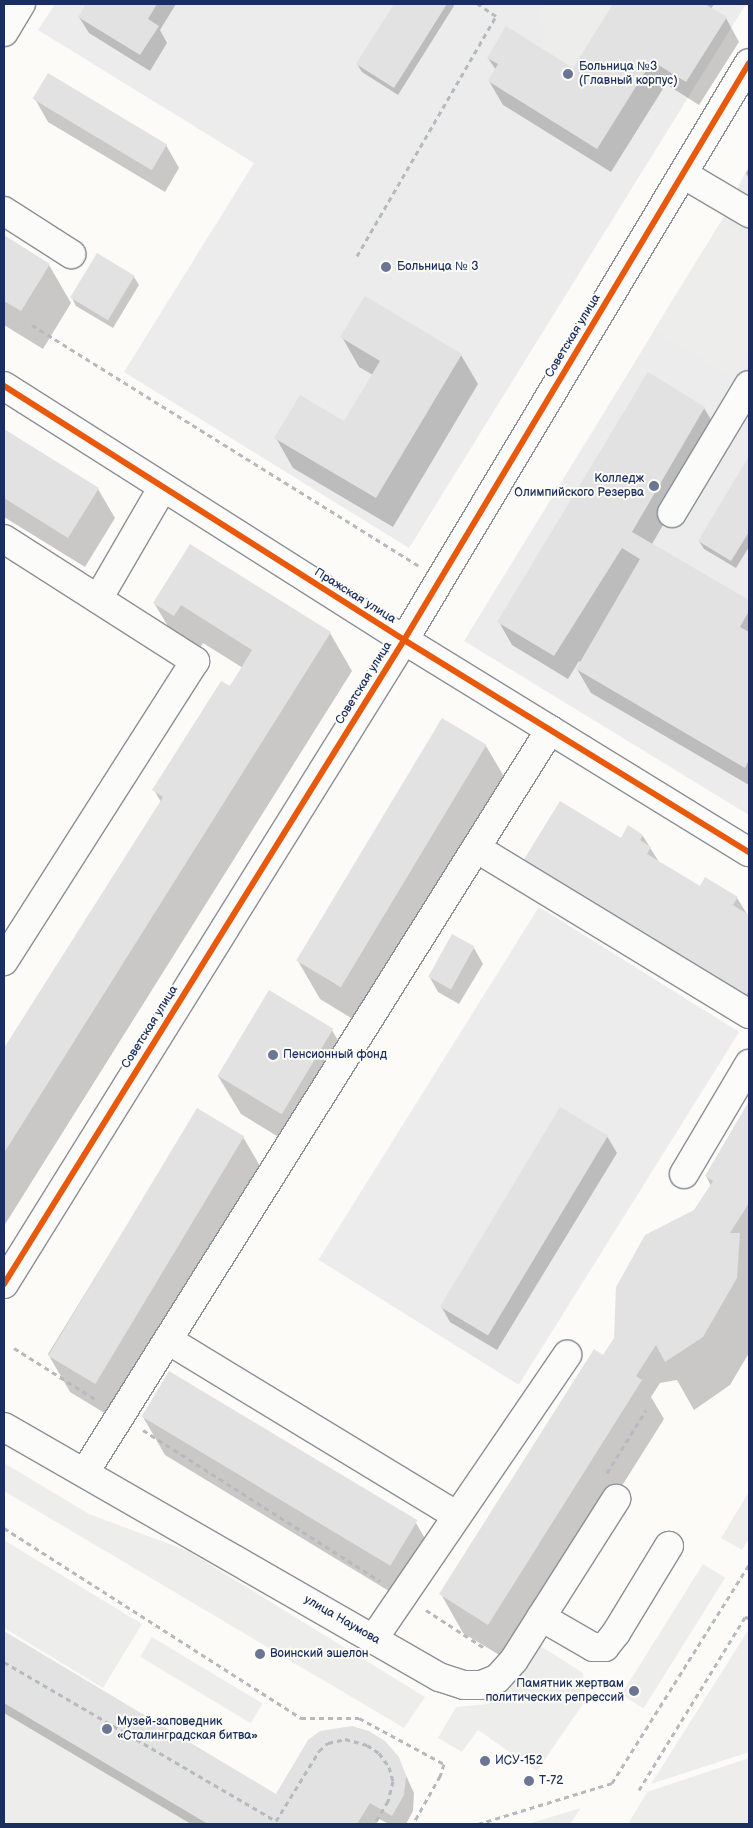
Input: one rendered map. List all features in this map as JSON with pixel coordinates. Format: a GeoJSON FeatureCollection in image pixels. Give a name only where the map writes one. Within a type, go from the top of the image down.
{"type":"FeatureCollection","features":[{"type":"Feature","properties":{"kind":"street"},"geometry":{"type":"LineString","coordinates":[[4,32],[22,4]]}},
{"type":"Feature","properties":{"kind":"street","name":"Советская улица"},"geometry":{"type":"LineString","coordinates":[[4,1284],[404,640],[749,63]]}},
{"type":"Feature","properties":{"kind":"street"},"geometry":{"type":"LineString","coordinates":[[683,174],[749,213]]}},
{"type":"Feature","properties":{"kind":"street"},"geometry":{"type":"LineString","coordinates":[[4,211],[71,254]]}},
{"type":"Feature","properties":{"kind":"street"},"geometry":{"type":"LineString","coordinates":[[672,513],[749,385]]}},
{"type":"Feature","properties":{"kind":"street","name":"Пражская улица"},"geometry":{"type":"LineString","coordinates":[[4,386],[404,640],[749,852]]}},
{"type":"Feature","properties":{"kind":"street"},"geometry":{"type":"LineString","coordinates":[[98,599],[163,487]]}},
{"type":"Feature","properties":{"kind":"street"},"geometry":{"type":"LineString","coordinates":[[4,539],[195,660],[4,961]]}},
{"type":"Feature","properties":{"kind":"street"},"geometry":{"type":"LineString","coordinates":[[85,1472],[550,730]]}},
{"type":"Feature","properties":{"kind":"street"},"geometry":{"type":"LineString","coordinates":[[476,848],[749,1014]]}},
{"type":"Feature","properties":{"kind":"street"},"geometry":{"type":"LineString","coordinates":[[684,1174],[749,1064]]}},
{"type":"Feature","properties":{"kind":"street"},"geometry":{"type":"LineString","coordinates":[[168,1340],[456,1516]]}},
{"type":"Feature","properties":{"kind":"street"},"geometry":{"type":"LineString","coordinates":[[374,1638],[567,1355]]}},
{"type":"Feature","properties":{"kind":"street","name":"улица Наумова"},"geometry":{"type":"LineString","coordinates":[[4,1427],[440,1677],[464,1685],[481,1685],[497,1680],[504,1657],[541,1617],[616,1499]]}},
{"type":"Feature","properties":{"kind":"street"},"geometry":{"type":"LineString","coordinates":[[541,1617],[593,1647],[605,1647],[616,1633],[669,1546]]}},
{"type":"Feature","properties":{"kind":"path"},"geometry":{"type":"LineString","coordinates":[[357,256],[496,16],[478,4]]}},
{"type":"Feature","properties":{"kind":"path"},"geometry":{"type":"LineString","coordinates":[[32,325],[418,565]]}},
{"type":"Feature","properties":{"kind":"path"},"geometry":{"type":"LineString","coordinates":[[14,1348],[403,1596],[504,1657]]}},
{"type":"Feature","properties":{"kind":"path"},"geometry":{"type":"LineString","coordinates":[[4,1528],[301,1718],[360,1718],[444,1764],[440,1776],[413,1824]]}},
{"type":"Feature","properties":{"kind":"path"},"geometry":{"type":"LineString","coordinates":[[478,1824],[612,1784],[749,1565]]}},
{"type":"Feature","properties":{"kind":"path"},"geometry":{"type":"LineString","coordinates":[[639,1790],[745,1617],[749,1618]]}},
{"type":"Feature","properties":{"kind":"path"},"geometry":{"type":"LineString","coordinates":[[4,1662],[276,1823],[319,1751],[328,1743],[345,1739],[367,1745],[379,1754],[389,1767],[393,1781],[391,1793],[374,1824]]}},
{"type":"Feature","properties":{"kind":"shaded area","name":"Больница № 3"},"geometry":{"type":"Polygon","coordinates":[[[55,4],[746,4],[409,548],[124,372],[254,163],[38,30],[55,4]]]}},
{"type":"Feature","properties":{"kind":"shaded area"},"geometry":{"type":"Polygon","coordinates":[[[541,4],[613,4],[573,68],[541,48],[543,31],[541,4]]]}},
{"type":"Feature","properties":{"kind":"shaded area","name":"Колледж Олимпийского Резерва"},"geometry":{"type":"Polygon","coordinates":[[[749,165],[749,815],[464,641],[722,220],[749,165]]]}},
{"type":"Feature","properties":{"kind":"shaded area"},"geometry":{"type":"Polygon","coordinates":[[[722,220],[749,236],[749,350],[732,378],[654,330],[722,220]]]}},
{"type":"Feature","properties":{"kind":"shaded area"},"geometry":{"type":"Polygon","coordinates":[[[539,907],[739,1032],[519,1385],[319,1260],[539,907]]]}},
{"type":"Feature","properties":{"kind":"shaded area"},"geometry":{"type":"Polygon","coordinates":[[[4,1463],[89,1514],[188,1551],[425,1697],[404,1728],[4,1491],[4,1463]]]}},
{"type":"Feature","properties":{"kind":"shaded area"},"geometry":{"type":"Polygon","coordinates":[[[749,1492],[749,1538],[742,1550],[721,1538],[749,1492]]]}},
{"type":"Feature","properties":{"kind":"shaded area"},"geometry":{"type":"Polygon","coordinates":[[[4,1540],[142,1624],[103,1688],[4,1628],[4,1540]]]}},
{"type":"Feature","properties":{"kind":"shaded area"},"geometry":{"type":"Polygon","coordinates":[[[703,1564],[725,1578],[643,1708],[621,1695],[703,1564]]]}},
{"type":"Feature","properties":{"kind":"shaded area"},"geometry":{"type":"Polygon","coordinates":[[[749,1629],[749,1752],[651,1784],[749,1629]]]}},
{"type":"Feature","properties":{"kind":"shaded area"},"geometry":{"type":"Polygon","coordinates":[[[152,1637],[263,1703],[251,1723],[140,1657],[152,1637]]]}},
{"type":"Feature","properties":{"kind":"shaded area"},"geometry":{"type":"Polygon","coordinates":[[[536,1643],[583,1673],[585,1701],[537,1771],[478,1730],[462,1752],[438,1738],[456,1707],[488,1704],[509,1691],[536,1643]]]}},
{"type":"Feature","properties":{"kind":"shaded area"},"geometry":{"type":"Polygon","coordinates":[[[4,1703],[208,1824],[4,1824],[4,1703]]]}},
{"type":"Feature","properties":{"kind":"shaded area"},"geometry":{"type":"Polygon","coordinates":[[[749,1758],[749,1824],[628,1824],[647,1792],[749,1758]]]}},
{"type":"Feature","properties":{"kind":"shaded area"},"geometry":{"type":"Polygon","coordinates":[[[581,1808],[570,1824],[528,1824],[581,1808]]]}},
{"type":"Feature","properties":{"kind":"building"},"geometry":{"type":"Polygon","coordinates":[[[86,4],[157,4],[148,19],[159,26],[140,55],[78,17],[86,4]]]}},
{"type":"Feature","properties":{"kind":"building"},"geometry":{"type":"Polygon","coordinates":[[[394,4],[447,4],[394,88],[356,64],[394,4]]]}},
{"type":"Feature","properties":{"kind":"building","name":"Больница №3 (Главный корпус)"},"geometry":{"type":"Polygon","coordinates":[[[613,4],[705,4],[727,17],[686,82],[652,61],[597,149],[488,81],[498,64],[487,58],[506,26],[573,68],[613,4]]]}},
{"type":"Feature","properties":{"kind":"building"},"geometry":{"type":"Polygon","coordinates":[[[48,73],[167,145],[152,170],[33,99],[48,73]]]}},
{"type":"Feature","properties":{"kind":"building"},"geometry":{"type":"Polygon","coordinates":[[[4,235],[50,264],[21,311],[4,301],[4,235]]]}},
{"type":"Feature","properties":{"kind":"building"},"geometry":{"type":"Polygon","coordinates":[[[97,253],[135,276],[108,320],[70,298],[97,253]]]}},
{"type":"Feature","properties":{"kind":"building"},"geometry":{"type":"Polygon","coordinates":[[[365,296],[462,354],[376,498],[274,438],[300,395],[344,421],[380,361],[340,337],[365,296]]]}},
{"type":"Feature","properties":{"kind":"building"},"geometry":{"type":"Polygon","coordinates":[[[648,372],[705,407],[632,532],[749,600],[749,611],[740,627],[749,632],[749,760],[745,768],[576,669],[640,559],[622,548],[554,656],[497,622],[648,372]]]}},
{"type":"Feature","properties":{"kind":"building"},"geometry":{"type":"Polygon","coordinates":[[[4,429],[99,488],[68,538],[4,498],[4,429]]]}},
{"type":"Feature","properties":{"kind":"building"},"geometry":{"type":"Polygon","coordinates":[[[749,456],[749,532],[731,561],[698,541],[749,456]]]}},
{"type":"Feature","properties":{"kind":"building"},"geometry":{"type":"Polygon","coordinates":[[[190,544],[331,632],[4,1153],[4,1048],[163,797],[152,790],[221,681],[230,686],[252,650],[181,605],[174,616],[153,603],[190,544]]]}},
{"type":"Feature","properties":{"kind":"building"},"geometry":{"type":"Polygon","coordinates":[[[442,718],[487,745],[341,987],[296,961],[442,718]]]}},
{"type":"Feature","properties":{"kind":"building"},"geometry":{"type":"Polygon","coordinates":[[[560,801],[621,838],[628,825],[643,835],[640,840],[651,847],[647,854],[700,886],[705,877],[738,897],[733,905],[749,915],[749,990],[745,996],[523,861],[560,801]]]}},
{"type":"Feature","properties":{"kind":"building"},"geometry":{"type":"Polygon","coordinates":[[[452,934],[475,947],[451,989],[428,977],[452,934]]]}},
{"type":"Feature","properties":{"kind":"building","name":"Пенсионный фонд"},"geometry":{"type":"Polygon","coordinates":[[[269,990],[333,1029],[282,1114],[217,1076],[269,990]]]}},
{"type":"Feature","properties":{"kind":"building"},"geometry":{"type":"Polygon","coordinates":[[[749,1101],[749,1203],[730,1233],[740,1233],[737,1278],[703,1337],[665,1362],[656,1345],[636,1376],[642,1380],[488,1625],[439,1594],[594,1349],[603,1355],[614,1338],[616,1287],[645,1235],[694,1210],[713,1181],[705,1176],[749,1101]]]}},
{"type":"Feature","properties":{"kind":"building"},"geometry":{"type":"Polygon","coordinates":[[[560,1107],[608,1136],[488,1336],[440,1307],[560,1107]]]}},
{"type":"Feature","properties":{"kind":"building"},"geometry":{"type":"Polygon","coordinates":[[[197,1108],[244,1136],[95,1384],[48,1356],[197,1108]]]}},
{"type":"Feature","properties":{"kind":"building"},"geometry":{"type":"Polygon","coordinates":[[[169,1371],[418,1520],[390,1566],[142,1416],[169,1371]]]}},
{"type":"Feature","properties":{"kind":"building","name":"Музей-заповедник «Сталинградская битва»"},"geometry":{"type":"Polygon","coordinates":[[[4,1631],[276,1794],[308,1740],[320,1731],[352,1726],[369,1731],[385,1741],[399,1757],[406,1776],[404,1795],[392,1816],[370,1803],[357,1824],[208,1824],[4,1703],[4,1631]]]}},
{"type":"Feature","properties":{"kind":"cycle path"},"geometry":{"type":"LineString","coordinates":[[4,1284],[404,640],[749,63]]}},
{"type":"Feature","properties":{"kind":"cycle path"},"geometry":{"type":"LineString","coordinates":[[4,386],[404,640],[749,852]]}},
{"type":"Feature","properties":{"kind":"place","name":"Больница №3 (Главный корпус)"},"geometry":{"type":"Point","coordinates":[568,74]}},
{"type":"Feature","properties":{"kind":"place","name":"Больница № 3"},"geometry":{"type":"Point","coordinates":[386,267]}},
{"type":"Feature","properties":{"kind":"place","name":"Колледж Олимпийского Резерва"},"geometry":{"type":"Point","coordinates":[654,486]}},
{"type":"Feature","properties":{"kind":"place","name":"Пенсионный фонд"},"geometry":{"type":"Point","coordinates":[273,1055]}},
{"type":"Feature","properties":{"kind":"place","name":"Воинский эшелон"},"geometry":{"type":"Point","coordinates":[260,1654]}},
{"type":"Feature","properties":{"kind":"place","name":"Памятник жертвам политических репрессий"},"geometry":{"type":"Point","coordinates":[634,1691]}},
{"type":"Feature","properties":{"kind":"place","name":"Музей-заповедник «Сталинградская битва»"},"geometry":{"type":"Point","coordinates":[107,1729]}},
{"type":"Feature","properties":{"kind":"place","name":"ИСУ-152"},"geometry":{"type":"Point","coordinates":[485,1761]}},
{"type":"Feature","properties":{"kind":"place","name":"Т-72"},"geometry":{"type":"Point","coordinates":[529,1781]}}]}
